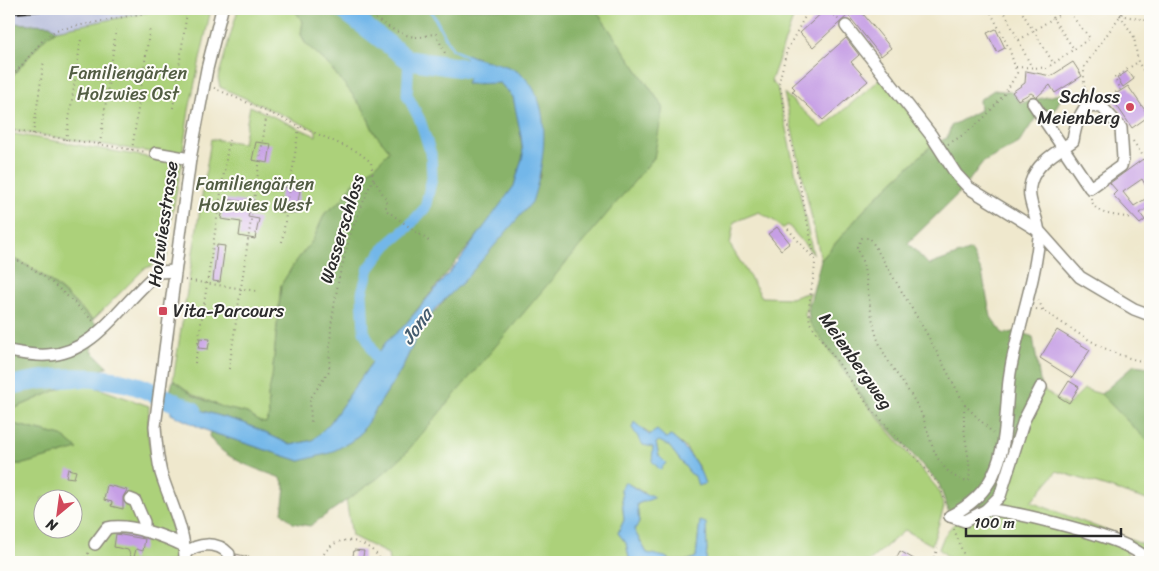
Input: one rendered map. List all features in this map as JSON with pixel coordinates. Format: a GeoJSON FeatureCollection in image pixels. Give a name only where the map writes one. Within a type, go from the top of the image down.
{"type":"FeatureCollection","features":[{"type":"Feature","properties":{"kind":"street","name":"Holzwiesstrasse"},"geometry":{"type":"LineString","coordinates":[[185,554],[175,507],[162,474],[157,453],[155,426],[160,380],[179,276],[190,158],[204,83],[222,9]]}},
{"type":"Feature","properties":{"kind":"street"},"geometry":{"type":"LineString","coordinates":[[846,26],[905,100],[956,174],[970,188],[1039,231],[1080,277],[1134,309],[1150,315]]}},
{"type":"Feature","properties":{"kind":"street"},"geometry":{"type":"LineString","coordinates":[[950,516],[967,505],[984,488],[992,476],[1002,453],[1010,370],[1035,265],[1039,231],[1029,196],[1030,183],[1036,170],[1048,158],[1063,148],[1073,141],[1074,128],[1086,106],[1098,107],[1121,128],[1123,159],[1121,166],[1090,188],[1063,148],[1032,103]]}},
{"type":"Feature","properties":{"kind":"street"},"geometry":{"type":"LineString","coordinates":[[156,153],[190,158]]}},
{"type":"Feature","properties":{"kind":"street"},"geometry":{"type":"LineString","coordinates":[[9,351],[32,355],[60,354],[79,346],[101,329],[157,274],[163,271],[179,276]]}},
{"type":"Feature","properties":{"kind":"street"},"geometry":{"type":"LineString","coordinates":[[950,516],[965,521],[986,510],[1000,496],[1024,420],[1041,388]]}},
{"type":"Feature","properties":{"kind":"street"},"geometry":{"type":"LineString","coordinates":[[130,500],[135,501],[141,513],[144,531]]}},
{"type":"Feature","properties":{"kind":"street"},"geometry":{"type":"LineString","coordinates":[[986,510],[1008,512],[1118,542],[1140,554],[1148,562]]}},
{"type":"Feature","properties":{"kind":"street"},"geometry":{"type":"LineString","coordinates":[[95,544],[107,528],[114,526],[144,531],[185,554],[200,544],[212,545],[224,549],[229,554],[229,562]]}},
{"type":"Feature","properties":{"kind":"path"},"geometry":{"type":"LineString","coordinates":[[9,80],[44,39],[56,30],[165,9]]}},
{"type":"Feature","properties":{"kind":"path"},"geometry":{"type":"LineString","coordinates":[[364,9],[371,16],[384,22],[392,31],[417,38],[428,34],[436,34],[445,53]]}},
{"type":"Feature","properties":{"kind":"path","name":"Meienbergweg"},"geometry":{"type":"LineString","coordinates":[[809,9],[787,50],[779,82],[815,260],[815,276],[808,311],[810,323],[868,405],[939,484],[963,553],[964,562]]}},
{"type":"Feature","properties":{"kind":"path"},"geometry":{"type":"LineString","coordinates":[[826,9],[846,26]]}},
{"type":"Feature","properties":{"kind":"path"},"geometry":{"type":"LineString","coordinates":[[939,148],[968,133],[991,112],[1017,73],[989,9]]}},
{"type":"Feature","properties":{"kind":"path"},"geometry":{"type":"LineString","coordinates":[[1008,9],[1003,10],[1031,66]]}},
{"type":"Feature","properties":{"kind":"path"},"geometry":{"type":"LineString","coordinates":[[1020,9],[1054,64]]}},
{"type":"Feature","properties":{"kind":"path"},"geometry":{"type":"LineString","coordinates":[[1046,9],[1074,49]]}},
{"type":"Feature","properties":{"kind":"path"},"geometry":{"type":"LineString","coordinates":[[1016,67],[1047,68],[1090,38],[1066,9],[1019,40]]}},
{"type":"Feature","properties":{"kind":"path"},"geometry":{"type":"LineString","coordinates":[[1125,9],[1084,67],[1084,86],[1098,107],[1121,89],[1114,78],[1138,62]]}},
{"type":"Feature","properties":{"kind":"path"},"geometry":{"type":"LineString","coordinates":[[173,108],[187,12]]}},
{"type":"Feature","properties":{"kind":"path"},"geometry":{"type":"LineString","coordinates":[[1120,15],[1150,21]]}},
{"type":"Feature","properties":{"kind":"path"},"geometry":{"type":"LineString","coordinates":[[1120,15],[1134,37],[1138,62],[1150,81]]}},
{"type":"Feature","properties":{"kind":"path"},"geometry":{"type":"LineString","coordinates":[[132,150],[150,26]]}},
{"type":"Feature","properties":{"kind":"path"},"geometry":{"type":"LineString","coordinates":[[100,145],[116,30]]}},
{"type":"Feature","properties":{"kind":"path"},"geometry":{"type":"LineString","coordinates":[[66,141],[81,39]]}},
{"type":"Feature","properties":{"kind":"path"},"geometry":{"type":"LineString","coordinates":[[33,134],[44,60]]}},
{"type":"Feature","properties":{"kind":"path","name":"Wasserschloss"},"geometry":{"type":"LineString","coordinates":[[204,83],[364,156],[371,162],[373,178],[351,232],[339,277],[331,326],[329,371],[310,399],[311,423]]}},
{"type":"Feature","properties":{"kind":"path"},"geometry":{"type":"LineString","coordinates":[[229,369],[267,112]]}},
{"type":"Feature","properties":{"kind":"path"},"geometry":{"type":"LineString","coordinates":[[282,242],[299,127]]}},
{"type":"Feature","properties":{"kind":"path"},"geometry":{"type":"LineString","coordinates":[[9,130],[66,141],[156,153]]}},
{"type":"Feature","properties":{"kind":"path"},"geometry":{"type":"LineString","coordinates":[[195,363],[229,140]]}},
{"type":"Feature","properties":{"kind":"path"},"geometry":{"type":"LineString","coordinates":[[373,178],[386,199],[386,210],[429,241]]}},
{"type":"Feature","properties":{"kind":"path"},"geometry":{"type":"LineString","coordinates":[[1090,188],[1092,205],[1098,211],[1131,218]]}},
{"type":"Feature","properties":{"kind":"path"},"geometry":{"type":"LineString","coordinates":[[788,229],[815,260]]}},
{"type":"Feature","properties":{"kind":"path"},"geometry":{"type":"LineString","coordinates":[[965,405],[962,419],[970,471],[969,481],[958,479],[939,461],[920,412],[889,363],[878,341],[870,314],[864,263],[857,246],[862,238],[870,238],[927,334],[965,405],[992,432],[1004,438]]}},
{"type":"Feature","properties":{"kind":"path"},"geometry":{"type":"LineString","coordinates":[[9,257],[24,263],[41,275],[101,329]]}},
{"type":"Feature","properties":{"kind":"path"},"geometry":{"type":"LineString","coordinates":[[179,276],[207,283],[257,291]]}},
{"type":"Feature","properties":{"kind":"path"},"geometry":{"type":"LineString","coordinates":[[1024,312],[1037,309],[1044,311],[1104,347],[1137,361],[1150,362]]}},
{"type":"Feature","properties":{"kind":"path"},"geometry":{"type":"LineString","coordinates":[[318,562],[332,545],[339,541],[358,542],[378,554],[382,562]]}},
{"type":"Feature","properties":{"kind":"path"},"geometry":{"type":"LineString","coordinates":[[932,562],[938,548]]}},
{"type":"Feature","properties":{"kind":"shaded area"},"geometry":{"type":"Polygon","coordinates":[[[9,9],[165,9],[56,30],[50,25],[9,23],[9,9]]]}},
{"type":"Feature","properties":{"kind":"green space","name":"Familiengärten Holzwies Ost"},"geometry":{"type":"Polygon","coordinates":[[[165,9],[211,9],[189,110],[182,157],[9,130],[9,80],[44,39],[56,30],[165,9]]]}},
{"type":"Feature","properties":{"kind":"green space","name":"Familiengärten Holzwies West"},"geometry":{"type":"Polygon","coordinates":[[[238,9],[293,9],[303,21],[301,34],[305,43],[326,62],[349,90],[364,110],[374,132],[390,151],[375,166],[354,182],[342,200],[325,213],[313,240],[294,264],[281,285],[272,378],[268,395],[269,417],[266,423],[260,422],[247,413],[225,408],[194,395],[173,380],[211,139],[243,143],[250,106],[316,136],[316,130],[220,87],[218,78],[238,9]]]}},
{"type":"Feature","properties":{"kind":"green space"},"geometry":{"type":"Polygon","coordinates":[[[293,9],[595,9],[663,107],[654,158],[404,455],[378,478],[310,526],[293,523],[282,513],[285,487],[281,478],[231,457],[215,444],[209,436],[210,432],[300,461],[350,442],[360,434],[401,370],[422,326],[484,256],[540,177],[543,125],[513,69],[468,55],[470,72],[467,84],[500,83],[513,97],[518,116],[523,155],[514,186],[503,204],[403,327],[386,342],[330,423],[313,440],[291,445],[244,423],[203,411],[170,393],[173,380],[194,396],[225,408],[247,413],[260,422],[266,423],[269,417],[268,395],[272,378],[281,285],[294,264],[313,240],[325,213],[342,200],[354,182],[375,166],[390,151],[374,132],[364,110],[349,90],[326,62],[305,43],[301,34],[303,21],[293,9]]]}},
{"type":"Feature","properties":{"kind":"green space"},"geometry":{"type":"Polygon","coordinates":[[[595,9],[796,10],[771,81],[777,87],[813,254],[788,225],[782,229],[776,222],[759,212],[734,222],[730,245],[762,297],[791,298],[810,292],[805,315],[868,406],[938,489],[944,507],[932,545],[905,530],[868,562],[706,562],[707,549],[700,521],[696,557],[683,561],[672,560],[647,553],[634,530],[639,523],[637,504],[653,498],[625,482],[621,489],[624,520],[618,533],[626,543],[630,562],[389,562],[388,554],[352,536],[346,499],[378,478],[663,107],[595,9]],[[634,423],[659,456],[656,443],[659,440],[669,446],[690,473],[695,476],[700,469],[686,448],[672,437],[661,438],[647,432],[634,423]]]}},
{"type":"Feature","properties":{"kind":"green space"},"geometry":{"type":"Polygon","coordinates":[[[9,23],[50,25],[56,30],[44,39],[9,80],[9,23]]]}},
{"type":"Feature","properties":{"kind":"green space"},"geometry":{"type":"Polygon","coordinates":[[[880,75],[933,144],[871,202],[821,260],[784,93],[822,128],[877,82],[880,75]]]}},
{"type":"Feature","properties":{"kind":"green space"},"geometry":{"type":"Polygon","coordinates":[[[994,90],[1011,92],[1021,103],[1064,93],[1054,111],[1035,119],[1019,143],[982,163],[962,190],[908,243],[929,265],[971,250],[982,273],[991,317],[1003,334],[1019,331],[1033,337],[1041,387],[1002,485],[986,510],[977,515],[950,516],[939,484],[868,405],[810,323],[808,311],[821,260],[871,202],[933,144],[947,138],[951,126],[980,110],[979,100],[994,90]]]}},
{"type":"Feature","properties":{"kind":"green space"},"geometry":{"type":"Polygon","coordinates":[[[9,133],[182,163],[168,234],[167,257],[158,266],[156,264],[144,269],[93,320],[43,276],[32,268],[9,257],[9,133]]]}},
{"type":"Feature","properties":{"kind":"green space"},"geometry":{"type":"Polygon","coordinates":[[[9,257],[46,278],[70,298],[101,329],[97,333],[91,350],[108,367],[9,411],[9,257]]]}},
{"type":"Feature","properties":{"kind":"green space"},"geometry":{"type":"Polygon","coordinates":[[[1134,365],[1150,367],[1150,406],[1146,409],[1150,422],[1150,444],[1101,394],[1134,365]]]}},
{"type":"Feature","properties":{"kind":"green space"},"geometry":{"type":"Polygon","coordinates":[[[77,381],[149,406],[148,436],[155,476],[174,533],[176,562],[9,562],[9,464],[23,464],[77,449],[62,436],[9,423],[9,411],[77,381]]]}},
{"type":"Feature","properties":{"kind":"green space"},"geometry":{"type":"Polygon","coordinates":[[[1084,389],[1101,394],[1150,444],[1150,501],[1057,471],[1031,502],[1144,545],[1140,554],[1126,546],[1129,562],[954,562],[939,549],[943,538],[948,530],[961,519],[996,506],[1019,443],[1044,390],[1067,406],[1084,389]]]}},
{"type":"Feature","properties":{"kind":"green space"},"geometry":{"type":"Polygon","coordinates":[[[9,423],[62,436],[78,449],[23,464],[9,464],[9,423]]]}},
{"type":"Feature","properties":{"kind":"water"},"geometry":{"type":"Polygon","coordinates":[[[467,54],[515,70],[528,81],[537,96],[542,112],[544,131],[541,168],[537,186],[532,202],[422,326],[401,370],[360,434],[330,453],[300,461],[210,432],[171,414],[170,393],[203,411],[244,423],[291,445],[313,440],[330,423],[386,342],[403,327],[459,261],[514,186],[523,155],[513,97],[500,83],[466,84],[470,72],[465,58],[467,54]]]}},
{"type":"Feature","properties":{"kind":"water"},"geometry":{"type":"Polygon","coordinates":[[[634,422],[649,435],[657,430],[666,438],[671,436],[677,441],[696,464],[705,484],[698,486],[695,476],[690,473],[669,446],[659,441],[656,443],[659,456],[666,463],[660,470],[652,461],[653,447],[643,445],[632,428],[634,422]]]}},
{"type":"Feature","properties":{"kind":"water"},"geometry":{"type":"Polygon","coordinates":[[[625,482],[646,495],[652,495],[654,498],[637,504],[639,523],[634,530],[647,553],[665,557],[674,562],[630,562],[626,543],[618,533],[624,520],[621,489],[625,482]]]}},
{"type":"Feature","properties":{"kind":"water"},"geometry":{"type":"Polygon","coordinates":[[[700,521],[706,523],[706,562],[686,562],[696,557],[700,521]]]}},
{"type":"Feature","properties":{"kind":"building"},"geometry":{"type":"Polygon","coordinates":[[[826,9],[859,9],[891,48],[881,56],[848,15],[813,47],[800,33],[826,9]]]}},
{"type":"Feature","properties":{"kind":"building"},"geometry":{"type":"Polygon","coordinates":[[[996,29],[1005,48],[997,52],[987,33],[996,29]]]}},
{"type":"Feature","properties":{"kind":"building"},"geometry":{"type":"Polygon","coordinates":[[[846,38],[859,55],[851,62],[868,81],[823,120],[792,91],[795,89],[792,86],[846,38]]]}},
{"type":"Feature","properties":{"kind":"building"},"geometry":{"type":"Polygon","coordinates":[[[1073,62],[1082,76],[1055,93],[1050,85],[1037,97],[1031,93],[1018,100],[1012,92],[1025,83],[1026,71],[1051,76],[1073,62]]]}},
{"type":"Feature","properties":{"kind":"building"},"geometry":{"type":"Polygon","coordinates":[[[1128,71],[1134,79],[1123,87],[1117,78],[1128,71]]]}},
{"type":"Feature","properties":{"kind":"building","name":"Schloss Meienberg"},"geometry":{"type":"Polygon","coordinates":[[[1128,86],[1149,116],[1132,128],[1111,97],[1128,86]]]}},
{"type":"Feature","properties":{"kind":"building"},"geometry":{"type":"Polygon","coordinates":[[[256,142],[271,144],[268,163],[252,160],[256,142]]]}},
{"type":"Feature","properties":{"kind":"building"},"geometry":{"type":"Polygon","coordinates":[[[1143,159],[1150,171],[1150,193],[1142,179],[1123,192],[1134,206],[1150,196],[1150,207],[1140,213],[1145,220],[1140,224],[1113,195],[1117,191],[1110,183],[1143,159]]]}},
{"type":"Feature","properties":{"kind":"building"},"geometry":{"type":"Polygon","coordinates":[[[281,187],[300,190],[296,214],[279,212],[281,187]]]}},
{"type":"Feature","properties":{"kind":"building"},"geometry":{"type":"Polygon","coordinates":[[[225,199],[251,203],[248,217],[259,219],[255,239],[239,236],[241,222],[221,219],[225,199]]]}},
{"type":"Feature","properties":{"kind":"building"},"geometry":{"type":"Polygon","coordinates":[[[777,227],[790,243],[781,250],[768,234],[777,227]]]}},
{"type":"Feature","properties":{"kind":"building"},"geometry":{"type":"Polygon","coordinates":[[[217,245],[225,246],[220,282],[213,281],[217,245]]]}},
{"type":"Feature","properties":{"kind":"building"},"geometry":{"type":"Polygon","coordinates":[[[1057,330],[1090,350],[1072,378],[1040,358],[1057,330]]]}},
{"type":"Feature","properties":{"kind":"building"},"geometry":{"type":"Polygon","coordinates":[[[200,338],[210,339],[208,349],[198,348],[200,338]]]}},
{"type":"Feature","properties":{"kind":"building"},"geometry":{"type":"Polygon","coordinates":[[[1069,381],[1079,387],[1069,403],[1059,397],[1069,381]]]}},
{"type":"Feature","properties":{"kind":"building"},"geometry":{"type":"Polygon","coordinates":[[[68,469],[76,471],[74,478],[66,477],[68,469]]]}},
{"type":"Feature","properties":{"kind":"building"},"geometry":{"type":"Polygon","coordinates":[[[107,485],[127,490],[123,497],[123,509],[111,506],[112,502],[104,500],[107,485]]]}},
{"type":"Feature","properties":{"kind":"building"},"geometry":{"type":"Polygon","coordinates":[[[116,534],[145,539],[143,551],[136,549],[133,561],[128,550],[114,547],[116,534]]]}},
{"type":"Feature","properties":{"kind":"building"},"geometry":{"type":"Polygon","coordinates":[[[354,550],[364,551],[362,562],[352,562],[354,550]]]}},
{"type":"Feature","properties":{"kind":"building"},"geometry":{"type":"Polygon","coordinates":[[[900,551],[919,562],[894,562],[900,551]]]}},
{"type":"Feature","properties":{"kind":"building"},"geometry":{"type":"Polygon","coordinates":[[[236,554],[257,559],[257,562],[236,562],[236,554]]]}},
{"type":"Feature","properties":{"kind":"waterway","name":"Jona"},"geometry":{"type":"LineString","coordinates":[[342,9],[409,60],[495,73]]}},
{"type":"Feature","properties":{"kind":"waterway"},"geometry":{"type":"LineString","coordinates":[[430,9],[452,49],[466,56]]}},
{"type":"Feature","properties":{"kind":"waterway"},"geometry":{"type":"LineString","coordinates":[[382,371],[364,331],[362,293],[369,268],[387,245],[408,227],[425,208],[432,178],[431,154],[420,120],[407,95],[409,60]]}},
{"type":"Feature","properties":{"kind":"waterway","name":"Jona"},"geometry":{"type":"LineString","coordinates":[[9,386],[56,378],[90,378],[122,382],[137,386],[193,411]]}},
{"type":"Feature","properties":{"kind":"railway"},"geometry":{"type":"LineString","coordinates":[[9,12],[48,9]]}},
{"type":"Feature","properties":{"kind":"place","name":"Schloss Meienberg"},"geometry":{"type":"Point","coordinates":[1130,107]}},
{"type":"Feature","properties":{"kind":"place","name":"Vita-Parcours"},"geometry":{"type":"Point","coordinates":[163,311]}}]}
